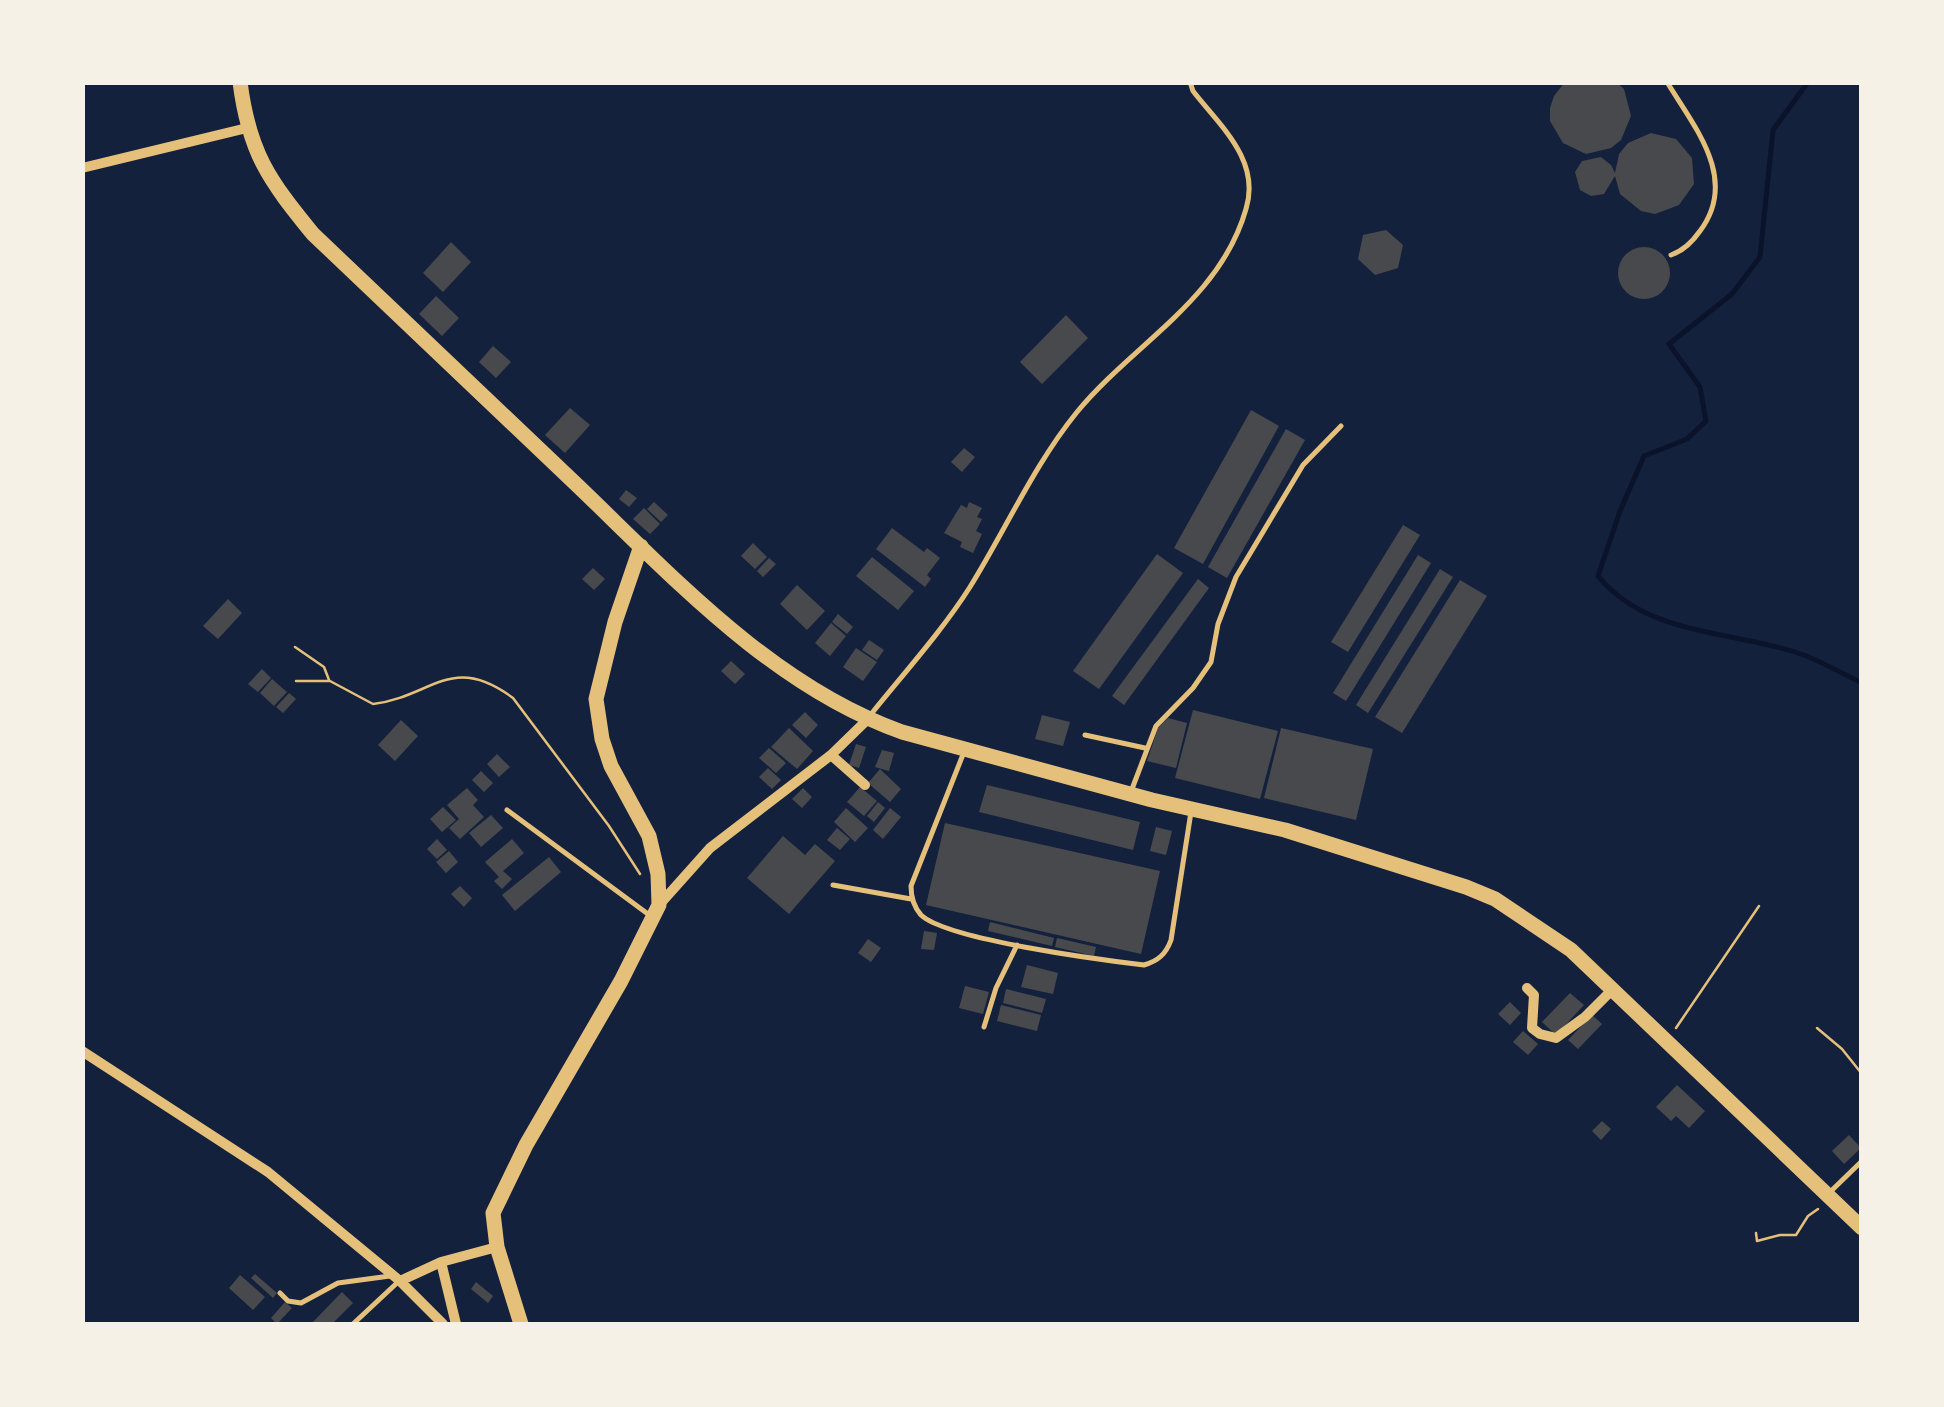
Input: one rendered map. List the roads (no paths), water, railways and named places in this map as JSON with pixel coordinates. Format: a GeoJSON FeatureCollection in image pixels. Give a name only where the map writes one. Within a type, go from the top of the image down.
{"type":"FeatureCollection","features":[{"type":"Feature","properties":{"kind":"main road"},"geometry":{"type":"LineString","coordinates":[[240,82],[246,128],[274,186],[313,234],[641,546],[779,668],[867,720],[1130,794],[1285,830],[1480,893],[1546,931],[1862,1228]]}},
{"type":"Feature","properties":{"kind":"main road"},"geometry":{"type":"LineString","coordinates":[[521,1324],[497,1247],[494,1213],[510,1173],[657,912],[658,874],[649,836],[611,766],[596,699],[615,622],[641,546]]}},
{"type":"Feature","properties":{"kind":"street"},"geometry":{"type":"LineString","coordinates":[[82,168],[246,128]]}},
{"type":"Feature","properties":{"kind":"street"},"geometry":{"type":"LineString","coordinates":[[657,912],[710,848],[831,754],[867,720]]}},
{"type":"Feature","properties":{"kind":"street"},"geometry":{"type":"LineString","coordinates":[[831,754],[865,785]]}},
{"type":"Feature","properties":{"kind":"street"},"geometry":{"type":"LineString","coordinates":[[1528,988],[1534,995],[1532,1028],[1556,1038],[1612,990]]}},
{"type":"Feature","properties":{"kind":"street"},"geometry":{"type":"LineString","coordinates":[[82,1051],[268,1172],[397,1278],[444,1324]]}},
{"type":"Feature","properties":{"kind":"street"},"geometry":{"type":"LineString","coordinates":[[397,1278],[497,1247]]}},
{"type":"Feature","properties":{"kind":"street"},"geometry":{"type":"LineString","coordinates":[[442,1262],[456,1324]]}},
{"type":"Feature","properties":{"kind":"lane"},"geometry":{"type":"LineString","coordinates":[[867,720],[967,591],[1010,512],[1077,412],[1205,288],[1224,256],[1246,209],[1250,182],[1247,163],[1190,82]]}},
{"type":"Feature","properties":{"kind":"lane"},"geometry":{"type":"LineString","coordinates":[[1666,82],[1704,142],[1716,170],[1711,216],[1695,238],[1670,255]]}},
{"type":"Feature","properties":{"kind":"lane"},"geometry":{"type":"LineString","coordinates":[[1130,794],[1156,726],[1205,673],[1236,577],[1303,465],[1341,426]]}},
{"type":"Feature","properties":{"kind":"lane"},"geometry":{"type":"LineString","coordinates":[[1085,735],[1145,748]]}},
{"type":"Feature","properties":{"kind":"lane"},"geometry":{"type":"LineString","coordinates":[[965,750],[912,886],[911,899],[924,918],[945,927],[1075,957],[1144,966],[1154,962],[1168,948],[1170,940],[1191,809]]}},
{"type":"Feature","properties":{"kind":"lane"},"geometry":{"type":"LineString","coordinates":[[506,810],[657,912]]}},
{"type":"Feature","properties":{"kind":"lane"},"geometry":{"type":"LineString","coordinates":[[833,884],[911,899]]}},
{"type":"Feature","properties":{"kind":"lane"},"geometry":{"type":"LineString","coordinates":[[984,1027],[996,988],[1017,945]]}},
{"type":"Feature","properties":{"kind":"lane"},"geometry":{"type":"LineString","coordinates":[[1829,1198],[1862,1161]]}},
{"type":"Feature","properties":{"kind":"lane"},"geometry":{"type":"LineString","coordinates":[[280,1293],[290,1302],[301,1303],[338,1283],[397,1278]]}},
{"type":"Feature","properties":{"kind":"lane"},"geometry":{"type":"LineString","coordinates":[[353,1324],[397,1278]]}},
{"type":"Feature","properties":{"kind":"waterway"},"geometry":{"type":"LineString","coordinates":[[1808,82],[1773,130],[1760,257],[1732,294],[1669,344],[1700,387],[1706,421],[1687,439],[1644,456],[1598,576],[1618,596],[1665,621],[1798,653],[1862,683]]}}]}
